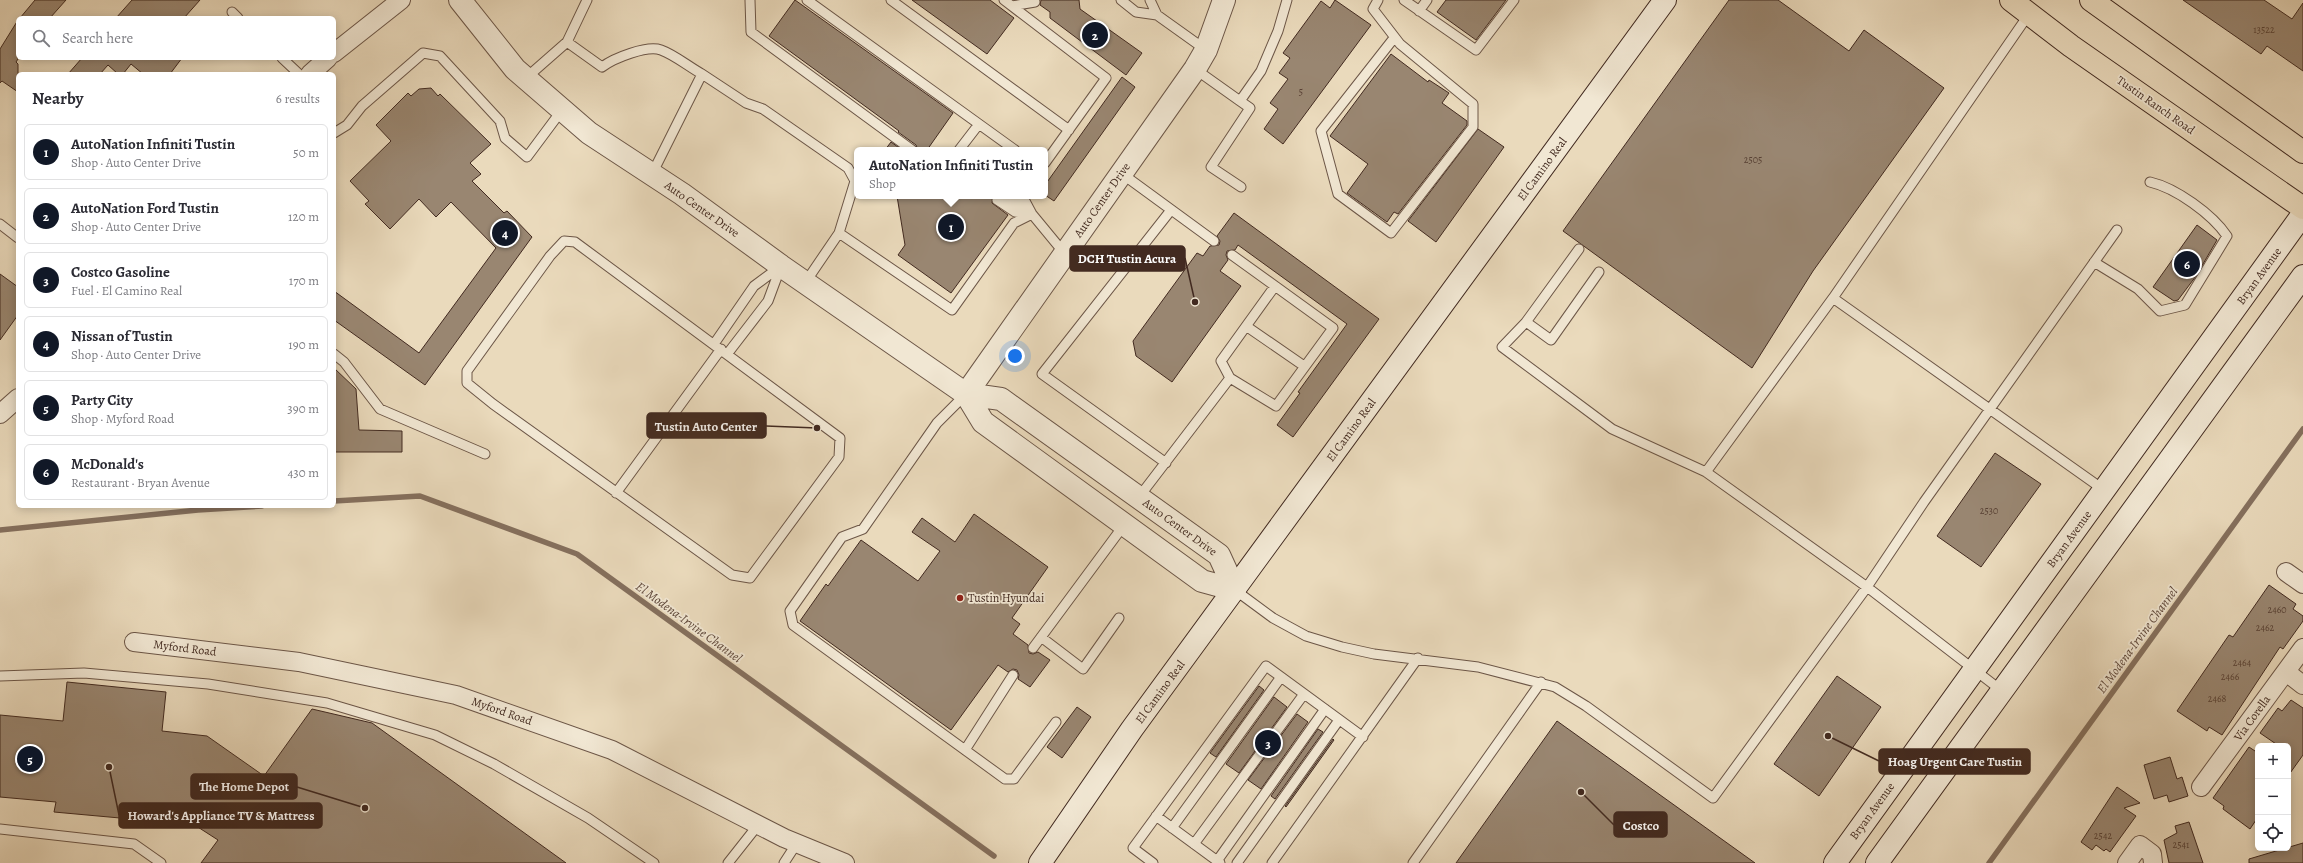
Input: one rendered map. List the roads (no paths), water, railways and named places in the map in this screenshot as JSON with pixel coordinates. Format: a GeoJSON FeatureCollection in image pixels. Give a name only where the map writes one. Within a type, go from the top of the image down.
{"type":"FeatureCollection","features":[{"type":"Feature","properties":{"kind":"main road","name":"Auto Center Drive"},"geometry":{"type":"LineString","coordinates":[[460,0],[515,69],[589,133],[652,174],[805,283],[966,394],[983,422],[1202,581],[1235,590]]}},
{"type":"Feature","properties":{"kind":"main road","name":"Auto Center Drive"},"geometry":{"type":"LineString","coordinates":[[966,394],[1195,69],[1206,50],[1224,0]]}},
{"type":"Feature","properties":{"kind":"main road","name":"El Camino Real"},"geometry":{"type":"LineString","coordinates":[[1043,858],[1083,798],[1665,0]]}},
{"type":"Feature","properties":{"kind":"main road","name":"Tustin Ranch Road"},"geometry":{"type":"LineString","coordinates":[[2011,0],[2078,50],[2303,208]]}},
{"type":"Feature","properties":{"kind":"main road"},"geometry":{"type":"LineString","coordinates":[[2091,0],[2303,152]]}},
{"type":"Feature","properties":{"kind":"main road","name":"Bryan Avenue"},"geometry":{"type":"LineString","coordinates":[[1835,863],[2303,214]]}},
{"type":"Feature","properties":{"kind":"main road"},"geometry":{"type":"LineString","coordinates":[[1876,863],[2303,276]]}},
{"type":"Feature","properties":{"kind":"main road","name":"Auto Center Drive"},"geometry":{"type":"LineString","coordinates":[[966,394],[1001,399],[1219,555],[1235,590]]}},
{"type":"Feature","properties":{"kind":"street"},"geometry":{"type":"LineString","coordinates":[[336,51],[400,0]]}},
{"type":"Feature","properties":{"kind":"street"},"geometry":{"type":"LineString","coordinates":[[312,72],[326,60]]}},
{"type":"Feature","properties":{"kind":"street"},"geometry":{"type":"LineString","coordinates":[[0,414],[16,400]]}},
{"type":"Feature","properties":{"kind":"street"},"geometry":{"type":"LineString","coordinates":[[2286,572],[2303,584]]}},
{"type":"Feature","properties":{"kind":"street","name":"Myford Road"},"geometry":{"type":"LineString","coordinates":[[134,642],[298,662],[456,696],[612,750],[758,825],[845,863]]}},
{"type":"Feature","properties":{"kind":"street","name":"Via Corella"},"geometry":{"type":"LineString","coordinates":[[2202,787],[2303,648]]}},
{"type":"Feature","properties":{"kind":"street"},"geometry":{"type":"LineString","coordinates":[[2286,672],[2303,684]]}},
{"type":"Feature","properties":{"kind":"street"},"geometry":{"type":"LineString","coordinates":[[2127,863],[2140,846],[2152,854],[2153,863]]}},
{"type":"Feature","properties":{"kind":"lane"},"geometry":{"type":"LineString","coordinates":[[526,78],[567,42],[587,0]]}},
{"type":"Feature","properties":{"kind":"lane"},"geometry":{"type":"LineString","coordinates":[[750,0],[751,32],[908,147]]}},
{"type":"Feature","properties":{"kind":"lane"},"geometry":{"type":"LineString","coordinates":[[807,0],[1011,147]]}},
{"type":"Feature","properties":{"kind":"lane"},"geometry":{"type":"LineString","coordinates":[[891,0],[1069,130]]}},
{"type":"Feature","properties":{"kind":"lane"},"geometry":{"type":"LineString","coordinates":[[1004,0],[1106,78],[1048,158]]}},
{"type":"Feature","properties":{"kind":"lane"},"geometry":{"type":"LineString","coordinates":[[1121,0],[1136,12],[1157,15],[1206,50]]}},
{"type":"Feature","properties":{"kind":"lane"},"geometry":{"type":"LineString","coordinates":[[1150,0],[1157,15]]}},
{"type":"Feature","properties":{"kind":"lane"},"geometry":{"type":"LineString","coordinates":[[1240,101],[1261,71],[1278,31],[1287,0]]}},
{"type":"Feature","properties":{"kind":"lane"},"geometry":{"type":"LineString","coordinates":[[1378,0],[1373,9],[1394,38],[1472,104],[1473,126],[1391,233],[1338,194],[1321,131],[1394,38]]}},
{"type":"Feature","properties":{"kind":"lane"},"geometry":{"type":"LineString","coordinates":[[1404,0],[1476,50],[1514,0]]}},
{"type":"Feature","properties":{"kind":"lane"},"geometry":{"type":"LineString","coordinates":[[1419,11],[1427,0]]}},
{"type":"Feature","properties":{"kind":"lane"},"geometry":{"type":"LineString","coordinates":[[1012,6],[1036,2]]}},
{"type":"Feature","properties":{"kind":"lane"},"geometry":{"type":"LineString","coordinates":[[1706,472],[1833,298],[2029,14]]}},
{"type":"Feature","properties":{"kind":"lane"},"geometry":{"type":"LineString","coordinates":[[567,42],[602,67],[614,58],[644,51],[661,50],[702,74],[746,104],[762,109],[848,168],[854,180]]}},
{"type":"Feature","properties":{"kind":"lane"},"geometry":{"type":"LineString","coordinates":[[336,132],[347,125],[362,106],[423,53],[440,56],[500,121],[505,138],[527,157],[562,110]]}},
{"type":"Feature","properties":{"kind":"lane"},"geometry":{"type":"LineString","coordinates":[[284,60],[297,72]]}},
{"type":"Feature","properties":{"kind":"lane"},"geometry":{"type":"LineString","coordinates":[[1195,69],[1250,108],[1211,167],[1241,187]]}},
{"type":"Feature","properties":{"kind":"lane"},"geometry":{"type":"LineString","coordinates":[[652,174],[702,74]]}},
{"type":"Feature","properties":{"kind":"lane"},"geometry":{"type":"LineString","coordinates":[[961,147],[979,124]]}},
{"type":"Feature","properties":{"kind":"lane"},"geometry":{"type":"LineString","coordinates":[[1121,173],[1214,241]]}},
{"type":"Feature","properties":{"kind":"lane"},"geometry":{"type":"LineString","coordinates":[[2094,262],[2138,289],[2160,310],[2185,305],[2227,236],[2218,222],[2165,186],[2150,182]]}},
{"type":"Feature","properties":{"kind":"lane"},"geometry":{"type":"LineString","coordinates":[[805,283],[839,233],[854,185]]}},
{"type":"Feature","properties":{"kind":"lane"},"geometry":{"type":"LineString","coordinates":[[1003,199],[1032,214]]}},
{"type":"Feature","properties":{"kind":"lane"},"geometry":{"type":"LineString","coordinates":[[1024,199],[1032,214],[1064,254]]}},
{"type":"Feature","properties":{"kind":"lane"},"geometry":{"type":"LineString","coordinates":[[1166,463],[1042,374],[1171,210]]}},
{"type":"Feature","properties":{"kind":"lane"},"geometry":{"type":"LineString","coordinates":[[839,233],[952,310],[1014,223],[1032,214]]}},
{"type":"Feature","properties":{"kind":"lane"},"geometry":{"type":"LineString","coordinates":[[0,224],[16,236]]}},
{"type":"Feature","properties":{"kind":"lane"},"geometry":{"type":"LineString","coordinates":[[1235,590],[1273,618],[1306,636],[1374,654],[1418,658],[1478,667],[1541,682],[1565,692],[1713,798],[1867,587],[2116,230]]}},
{"type":"Feature","properties":{"kind":"lane"},"geometry":{"type":"LineString","coordinates":[[564,241],[575,242],[721,349],[840,438],[839,457],[750,578],[732,575],[616,493],[467,384],[467,371],[550,256],[564,241]]}},
{"type":"Feature","properties":{"kind":"lane"},"geometry":{"type":"LineString","coordinates":[[1579,249],[1526,322],[1502,347],[1612,429],[1706,472],[1867,587],[2002,691]]}},
{"type":"Feature","properties":{"kind":"lane"},"geometry":{"type":"LineString","coordinates":[[1232,255],[1275,286],[1333,328],[1276,406],[1230,378],[1221,361],[1275,286]]}},
{"type":"Feature","properties":{"kind":"lane"},"geometry":{"type":"LineString","coordinates":[[721,349],[754,286],[781,266]]}},
{"type":"Feature","properties":{"kind":"lane"},"geometry":{"type":"LineString","coordinates":[[616,493],[721,349],[768,301],[781,266]]}},
{"type":"Feature","properties":{"kind":"lane"},"geometry":{"type":"LineString","coordinates":[[1526,322],[1551,340],[1599,272]]}},
{"type":"Feature","properties":{"kind":"lane"},"geometry":{"type":"LineString","coordinates":[[1833,298],[2104,490]]}},
{"type":"Feature","properties":{"kind":"lane"},"geometry":{"type":"LineString","coordinates":[[1246,326],[1304,366]]}},
{"type":"Feature","properties":{"kind":"lane"},"geometry":{"type":"LineString","coordinates":[[336,356],[344,362],[380,409],[485,454]]}},
{"type":"Feature","properties":{"kind":"lane"},"geometry":{"type":"LineString","coordinates":[[1139,497],[1230,378]]}},
{"type":"Feature","properties":{"kind":"lane"},"geometry":{"type":"LineString","coordinates":[[966,394],[937,423],[862,529],[842,537],[790,611],[794,625],[1005,779],[1014,778],[1056,722]]}},
{"type":"Feature","properties":{"kind":"lane"},"geometry":{"type":"LineString","coordinates":[[1033,648],[1124,525]]}},
{"type":"Feature","properties":{"kind":"lane"},"geometry":{"type":"LineString","coordinates":[[1040,637],[1083,669],[1119,618]]}},
{"type":"Feature","properties":{"kind":"lane"},"geometry":{"type":"LineString","coordinates":[[1272,863],[1418,658]]}},
{"type":"Feature","properties":{"kind":"lane"},"geometry":{"type":"LineString","coordinates":[[1153,863],[1133,848],[1266,666],[1363,737]]}},
{"type":"Feature","properties":{"kind":"lane"},"geometry":{"type":"LineString","coordinates":[[0,676],[84,673],[208,684],[327,703],[435,735],[494,764],[588,818],[654,863]]}},
{"type":"Feature","properties":{"kind":"lane"},"geometry":{"type":"LineString","coordinates":[[964,750],[1013,675]]}},
{"type":"Feature","properties":{"kind":"lane"},"geometry":{"type":"LineString","coordinates":[[1172,828],[1281,677]]}},
{"type":"Feature","properties":{"kind":"lane"},"geometry":{"type":"LineString","coordinates":[[1413,863],[1541,682]]}},
{"type":"Feature","properties":{"kind":"lane"},"geometry":{"type":"LineString","coordinates":[[1194,844],[1304,694]]}},
{"type":"Feature","properties":{"kind":"lane"},"geometry":{"type":"LineString","coordinates":[[1156,816],[1219,862],[1325,709]]}},
{"type":"Feature","properties":{"kind":"lane"},"geometry":{"type":"LineString","coordinates":[[1237,863],[1339,720]]}},
{"type":"Feature","properties":{"kind":"lane"},"geometry":{"type":"LineString","coordinates":[[728,863],[758,825]]}},
{"type":"Feature","properties":{"kind":"lane"},"geometry":{"type":"LineString","coordinates":[[0,829],[134,844],[160,863]]}},
{"type":"Feature","properties":{"kind":"lane"},"geometry":{"type":"LineString","coordinates":[[784,863],[797,843]]}},
{"type":"Feature","properties":{"kind":"waterway","name":"El Modena-Irvine Channel"},"geometry":{"type":"LineString","coordinates":[[1989,863],[2303,429]]}},
{"type":"Feature","properties":{"kind":"waterway","name":"El Modena-Irvine Channel"},"geometry":{"type":"LineString","coordinates":[[336,501],[420,496],[577,554],[994,856]]}},
{"type":"Feature","properties":{"kind":"waterway","name":"El Modena-Irvine Channel"},"geometry":{"type":"LineString","coordinates":[[0,530],[230,508]]}},
{"type":"Feature","properties":{"kind":"place","name":"AutoNation Ford Tustin"},"geometry":{"type":"Point","coordinates":[1095,35]}},
{"type":"Feature","properties":{"kind":"place","name":"AutoNation Infiniti Tustin"},"geometry":{"type":"Point","coordinates":[951,227]}},
{"type":"Feature","properties":{"kind":"place","name":"Nissan of Tustin"},"geometry":{"type":"Point","coordinates":[505,233]}},
{"type":"Feature","properties":{"kind":"place","name":"McDonald's"},"geometry":{"type":"Point","coordinates":[2187,264]}},
{"type":"Feature","properties":{"kind":"place","name":"DCH Tustin Acura"},"geometry":{"type":"Point","coordinates":[1195,302]}},
{"type":"Feature","properties":{"kind":"place","name":"Tustin Auto Center"},"geometry":{"type":"Point","coordinates":[817,428]}},
{"type":"Feature","properties":{"kind":"place","name":"Tustin Hyundai"},"geometry":{"type":"Point","coordinates":[960,598]}},
{"type":"Feature","properties":{"kind":"place","name":"Hoag Urgent Care Tustin"},"geometry":{"type":"Point","coordinates":[1828,736]}},
{"type":"Feature","properties":{"kind":"place","name":"Costco Gasoline"},"geometry":{"type":"Point","coordinates":[1268,743]}},
{"type":"Feature","properties":{"kind":"place","name":"Party City"},"geometry":{"type":"Point","coordinates":[30,759]}},
{"type":"Feature","properties":{"kind":"place","name":"Howard's Appliance TV & Mattress"},"geometry":{"type":"Point","coordinates":[109,767]}},
{"type":"Feature","properties":{"kind":"place","name":"Costco"},"geometry":{"type":"Point","coordinates":[1581,792]}},
{"type":"Feature","properties":{"kind":"place","name":"The Home Depot"},"geometry":{"type":"Point","coordinates":[365,808]}}]}
